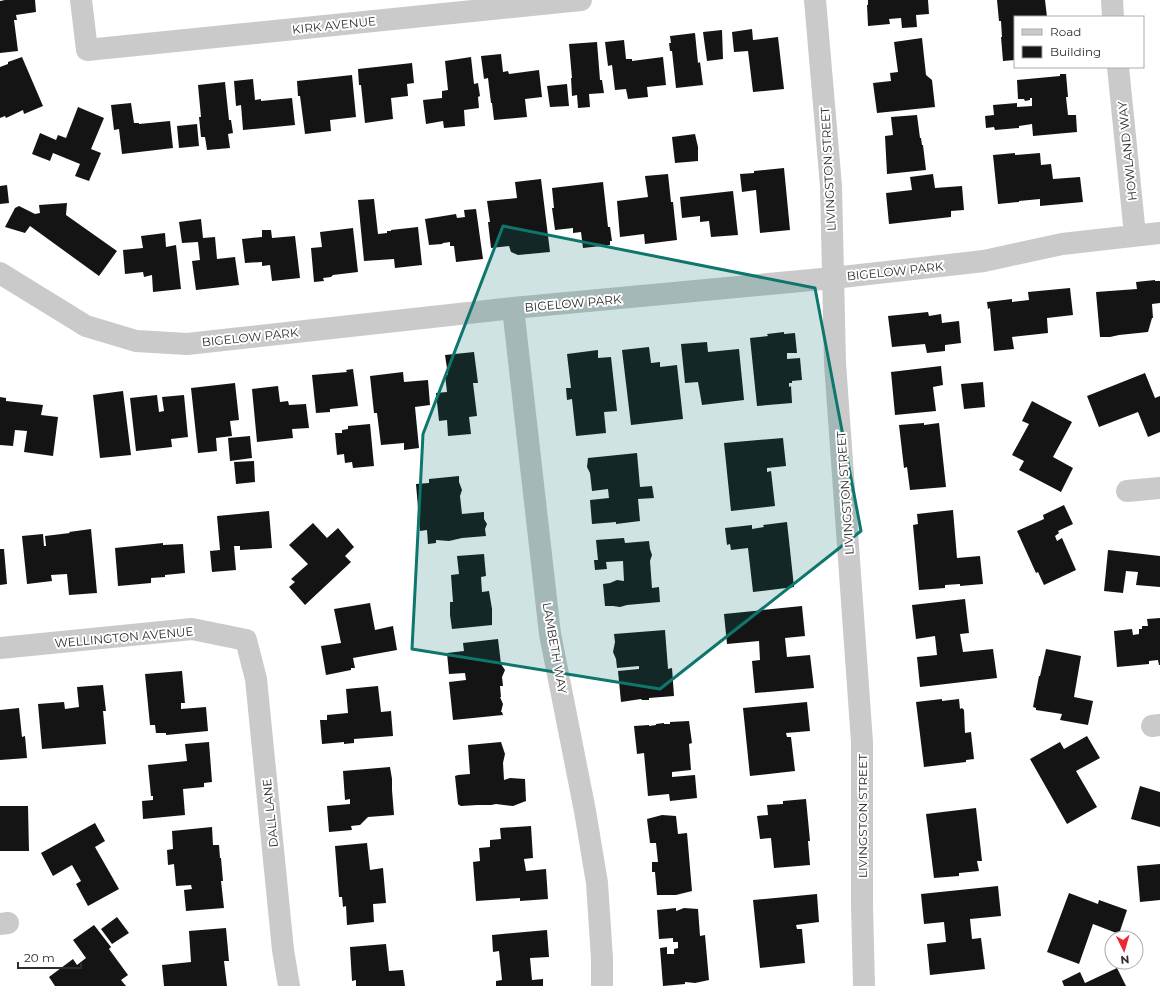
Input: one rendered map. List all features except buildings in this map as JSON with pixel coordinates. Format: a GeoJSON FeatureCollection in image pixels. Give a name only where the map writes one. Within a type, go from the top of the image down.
{"type":"FeatureCollection","features":[{"type":"Feature","properties":{"kind":"street","name":"KIRK AVENUE"},"geometry":{"type":"LineString","coordinates":[[81,0],[86,50],[581,0]]}},
{"type":"Feature","properties":{"kind":"street","name":"LIVINGSTON STREET"},"geometry":{"type":"LineString","coordinates":[[815,0],[831,186],[836,363],[862,742],[862,905],[864,986]]}},
{"type":"Feature","properties":{"kind":"street"},"geometry":{"type":"LineString","coordinates":[[1112,0],[1113,16]]}},
{"type":"Feature","properties":{"kind":"street","name":"HOWLAND WAY"},"geometry":{"type":"LineString","coordinates":[[1118,68],[1135,235]]}},
{"type":"Feature","properties":{"kind":"street","name":"BIGELOW PARK"},"geometry":{"type":"LineString","coordinates":[[0,273],[86,326],[136,341],[187,344],[513,308],[833,278],[984,261],[1062,244],[1160,233]]}},
{"type":"Feature","properties":{"kind":"street","name":"LAMBETH WAY"},"geometry":{"type":"LineString","coordinates":[[513,308],[550,634],[585,811],[597,883],[602,959],[602,986]]}},
{"type":"Feature","properties":{"kind":"street"},"geometry":{"type":"LineString","coordinates":[[1127,491],[1160,488]]}},
{"type":"Feature","properties":{"kind":"street","name":"WELLINGTON AVENUE"},"geometry":{"type":"LineString","coordinates":[[0,648],[192,629],[246,640]]}},
{"type":"Feature","properties":{"kind":"street","name":"DALL LANE"},"geometry":{"type":"LineString","coordinates":[[246,640],[256,679],[283,950],[289,986]]}},
{"type":"Feature","properties":{"kind":"highlighted area"},"geometry":{"type":"Polygon","coordinates":[[[503,226],[815,288],[861,531],[660,689],[412,649],[423,434],[503,226]]]}}]}
